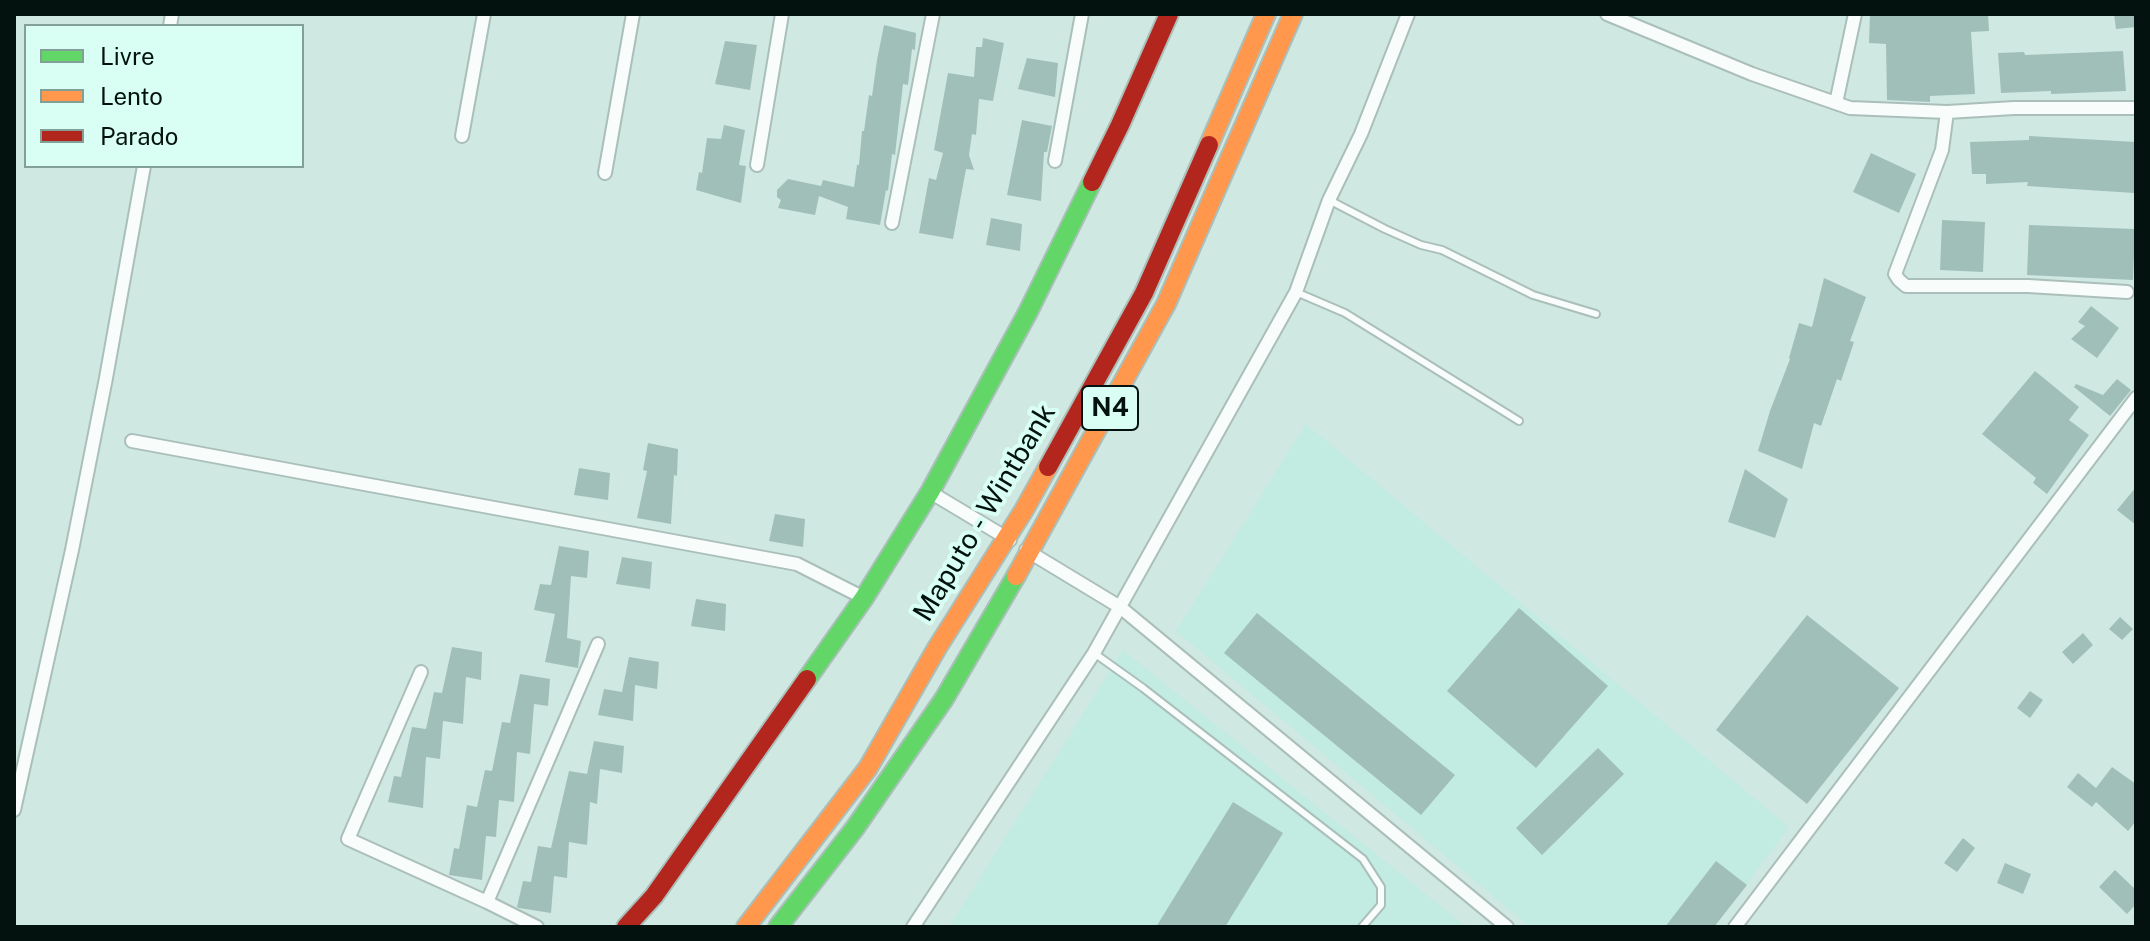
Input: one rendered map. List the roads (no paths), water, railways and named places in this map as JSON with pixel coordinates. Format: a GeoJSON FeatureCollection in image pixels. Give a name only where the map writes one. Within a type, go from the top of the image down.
{"type":"FeatureCollection","features":[{"type":"Feature","properties":{"kind":"main road"},"geometry":{"type":"LineString","coordinates":[[626,927],[654,896],[864,598],[930,492],[1028,312],[1120,125],[1169,14]]}},
{"type":"Feature","properties":{"kind":"main road","name":"Maputo - Wintbank"},"geometry":{"type":"LineString","coordinates":[[746,927],[868,768],[937,648],[1007,539],[1144,293],[1266,14]]}},
{"type":"Feature","properties":{"kind":"main road","name":"Maputo - Wintbank"},"geometry":{"type":"LineString","coordinates":[[778,927],[863,817],[966,664],[1166,304],[1293,14]]}},
{"type":"Feature","properties":{"kind":"street"},"geometry":{"type":"LineString","coordinates":[[462,136],[484,14]]}},
{"type":"Feature","properties":{"kind":"street"},"geometry":{"type":"LineString","coordinates":[[605,173],[633,14]]}},
{"type":"Feature","properties":{"kind":"street"},"geometry":{"type":"LineString","coordinates":[[757,165],[782,14]]}},
{"type":"Feature","properties":{"kind":"street"},"geometry":{"type":"LineString","coordinates":[[892,223],[933,14]]}},
{"type":"Feature","properties":{"kind":"street"},"geometry":{"type":"LineString","coordinates":[[1055,161],[1082,14]]}},
{"type":"Feature","properties":{"kind":"street"},"geometry":{"type":"LineString","coordinates":[[915,927],[1094,653],[1296,292],[1329,200],[1361,134],[1408,14]]}},
{"type":"Feature","properties":{"kind":"street"},"geometry":{"type":"LineString","coordinates":[[1607,14],[1752,74],[1850,108],[1947,112],[2014,108],[2136,108]]}},
{"type":"Feature","properties":{"kind":"street"},"geometry":{"type":"LineString","coordinates":[[1836,103],[1855,14]]}},
{"type":"Feature","properties":{"kind":"street"},"geometry":{"type":"LineString","coordinates":[[1947,112],[1942,150],[1895,274],[1899,280],[1906,286],[2028,286],[2127,292]]}},
{"type":"Feature","properties":{"kind":"street"},"geometry":{"type":"LineString","coordinates":[[14,810],[75,534],[144,168]]}},
{"type":"Feature","properties":{"kind":"street"},"geometry":{"type":"LineString","coordinates":[[1735,927],[2131,414],[2136,398]]}},
{"type":"Feature","properties":{"kind":"street"},"geometry":{"type":"LineString","coordinates":[[132,441],[797,564],[864,598]]}},
{"type":"Feature","properties":{"kind":"street"},"geometry":{"type":"LineString","coordinates":[[930,492],[1120,607],[1507,927]]}},
{"type":"Feature","properties":{"kind":"street"},"geometry":{"type":"LineString","coordinates":[[487,902],[598,644]]}},
{"type":"Feature","properties":{"kind":"street"},"geometry":{"type":"LineString","coordinates":[[421,672],[348,839],[537,927]]}},
{"type":"Feature","properties":{"kind":"lane"},"geometry":{"type":"LineString","coordinates":[[1329,200],[1385,229],[1421,245],[1442,250],[1533,295],[1596,314]]}},
{"type":"Feature","properties":{"kind":"lane"},"geometry":{"type":"LineString","coordinates":[[1296,292],[1345,313],[1519,421]]}},
{"type":"Feature","properties":{"kind":"lane"},"geometry":{"type":"LineString","coordinates":[[1094,653],[1363,859],[1381,887],[1381,905],[1362,927]]}}]}
